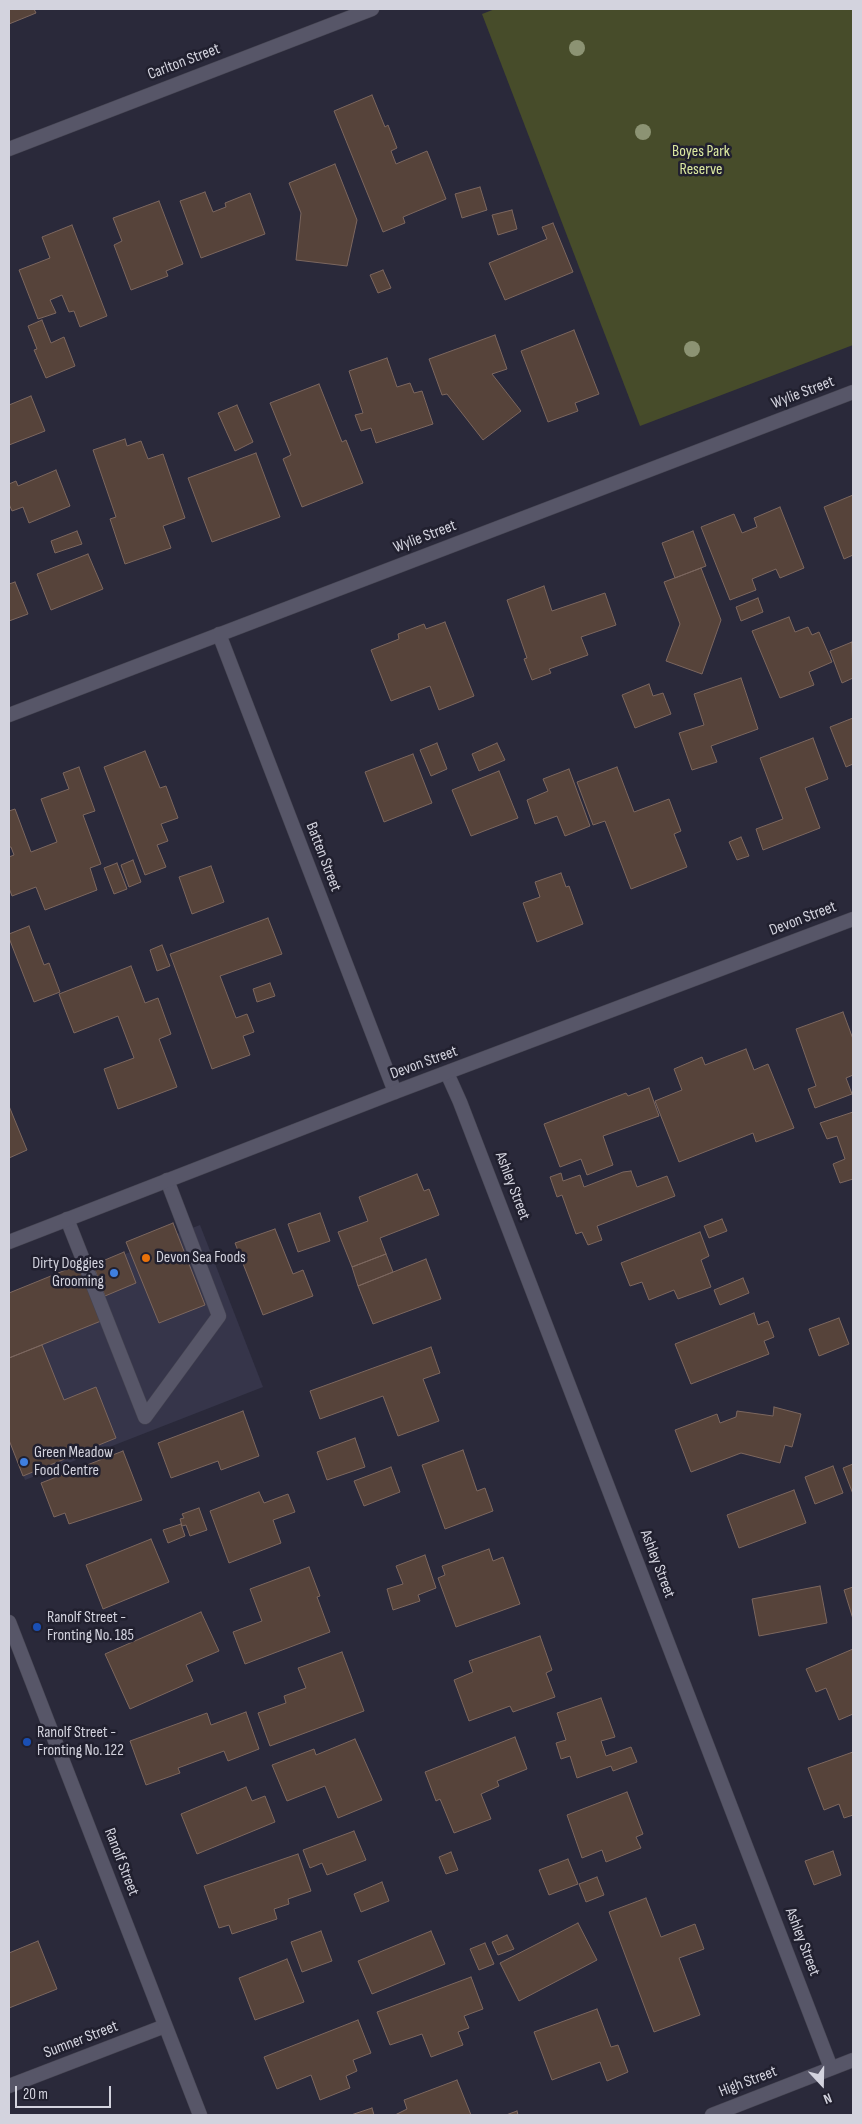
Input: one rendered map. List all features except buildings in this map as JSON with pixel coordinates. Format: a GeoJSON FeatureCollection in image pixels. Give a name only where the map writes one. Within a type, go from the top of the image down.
{"type":"FeatureCollection","features":[{"type":"Feature","properties":{"kind":"street","name":"Carlton Street"},"geometry":{"type":"LineString","coordinates":[[9,149],[372,9]]}},
{"type":"Feature","properties":{"kind":"street","name":"Wylie Street"},"geometry":{"type":"LineString","coordinates":[[9,715],[853,392]]}},
{"type":"Feature","properties":{"kind":"street","name":"Batten Street"},"geometry":{"type":"LineString","coordinates":[[219,634],[395,1092]]}},
{"type":"Feature","properties":{"kind":"street","name":"Devon Street"},"geometry":{"type":"LineString","coordinates":[[9,1242],[395,1092],[853,918]]}},
{"type":"Feature","properties":{"kind":"street","name":"Ashley Street"},"geometry":{"type":"LineString","coordinates":[[447,1073],[460,1102],[832,2068]]}},
{"type":"Feature","properties":{"kind":"street"},"geometry":{"type":"LineString","coordinates":[[67,1219],[145,1417],[219,1316],[167,1180]]}},
{"type":"Feature","properties":{"kind":"street","name":"Ranolf Street"},"geometry":{"type":"LineString","coordinates":[[9,1622],[200,2115]]}},
{"type":"Feature","properties":{"kind":"street","name":"Sumner Street"},"geometry":{"type":"LineString","coordinates":[[9,2086],[166,2026]]}},
{"type":"Feature","properties":{"kind":"street","name":"High Street"},"geometry":{"type":"LineString","coordinates":[[712,2115],[853,2060]]}},
{"type":"Feature","properties":{"kind":"shaded area"},"geometry":{"type":"Polygon","coordinates":[[[200,1225],[263,1387],[25,1480],[9,1435],[9,1299],[200,1225]]]}},
{"type":"Feature","properties":{"kind":"green space","name":"Boyes Park Reserve"},"geometry":{"type":"Polygon","coordinates":[[[495,9],[853,9],[853,345],[640,426],[482,14],[495,9]]]}},
{"type":"Feature","properties":{"kind":"place","name":"Devon Sea Foods"},"geometry":{"type":"Point","coordinates":[146,1258]}},
{"type":"Feature","properties":{"kind":"place","name":"Dirty Doggies Grooming"},"geometry":{"type":"Point","coordinates":[114,1273]}},
{"type":"Feature","properties":{"kind":"place","name":"Green Meadow Food Centre"},"geometry":{"type":"Point","coordinates":[24,1462]}},
{"type":"Feature","properties":{"kind":"place","name":"Ranolf Street - Fronting No. 185"},"geometry":{"type":"Point","coordinates":[37,1627]}},
{"type":"Feature","properties":{"kind":"place","name":"Ranolf Street - Fronting No. 122"},"geometry":{"type":"Point","coordinates":[27,1742]}}]}
